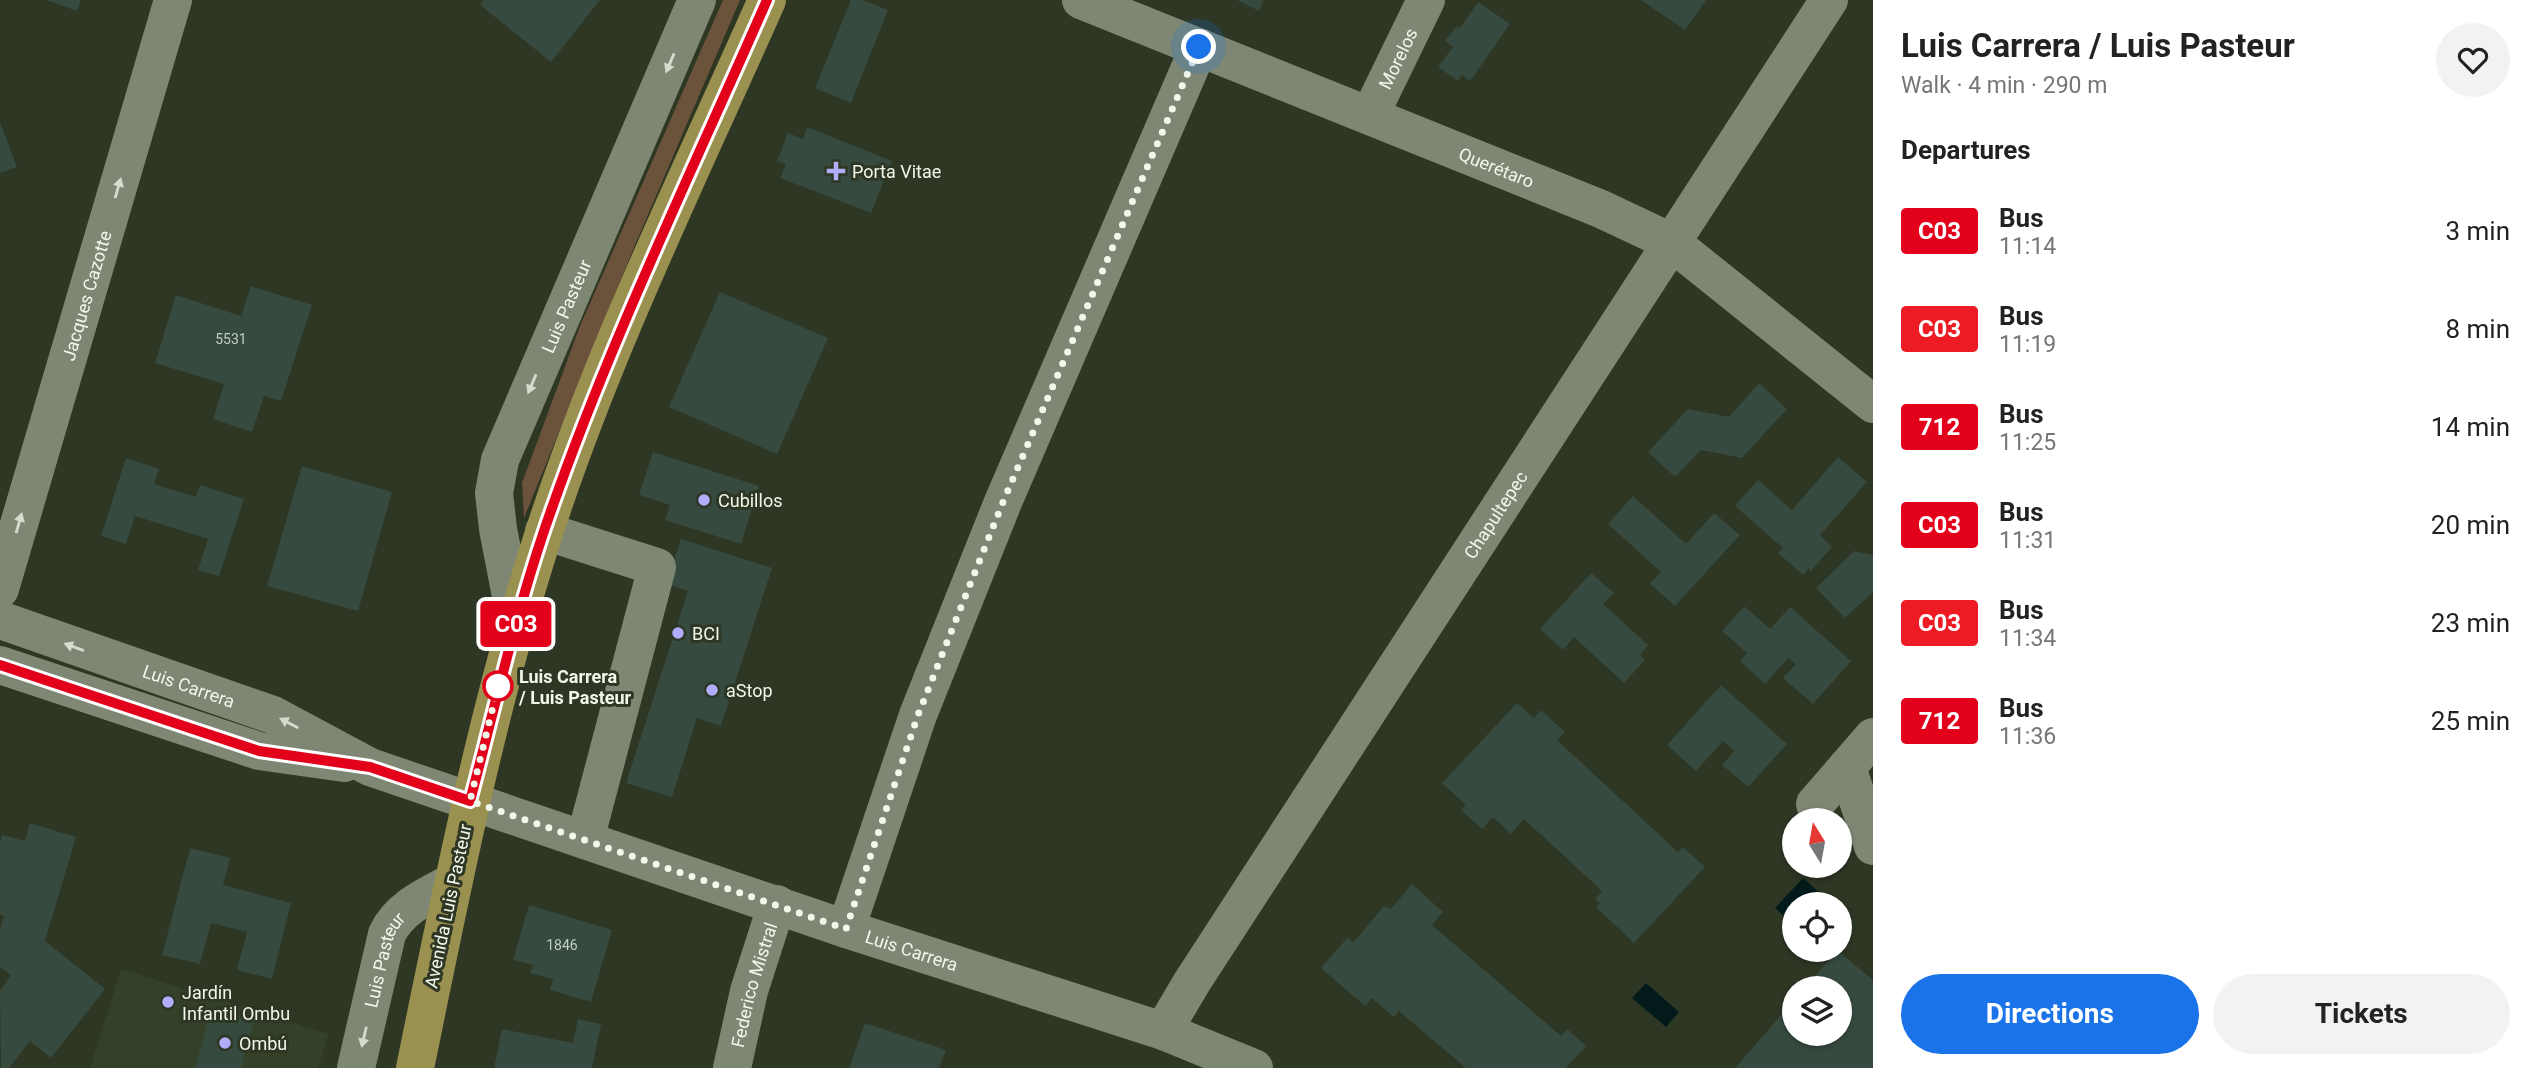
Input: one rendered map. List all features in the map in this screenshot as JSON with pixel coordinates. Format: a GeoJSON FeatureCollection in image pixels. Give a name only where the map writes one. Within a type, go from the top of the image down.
{"type":"FeatureCollection","features":[{"type":"Feature","properties":{"kind":"main road","name":"Avenida Luis Pasteur"},"geometry":{"type":"LineString","coordinates":[[415,1068],[470,801],[516,621],[544,531],[627,317],[767,0]]}},
{"type":"Feature","properties":{"kind":"street","name":"Jacques Cazotte"},"geometry":{"type":"LineString","coordinates":[[0,589],[173,0]]}},
{"type":"Feature","properties":{"kind":"street","name":"Luis Pasteur"},"geometry":{"type":"LineString","coordinates":[[516,621],[498,529],[495,493],[500,460],[697,0]]}},
{"type":"Feature","properties":{"kind":"street","name":"Morelos"},"geometry":{"type":"LineString","coordinates":[[1370,115],[1426,0]]}},
{"type":"Feature","properties":{"kind":"street","name":"Chapultepec"},"geometry":{"type":"LineString","coordinates":[[1163,1031],[1192,982],[1829,0]]}},
{"type":"Feature","properties":{"kind":"street","name":"Querétaro"},"geometry":{"type":"LineString","coordinates":[[1100,3],[1199,47],[1601,209],[1671,242],[1873,404]]}},
{"type":"Feature","properties":{"kind":"street"},"geometry":{"type":"LineString","coordinates":[[846,929],[918,715],[1003,502],[1199,47]]}},
{"type":"Feature","properties":{"kind":"street"},"geometry":{"type":"LineString","coordinates":[[544,531],[657,567],[585,840]]}},
{"type":"Feature","properties":{"kind":"street","name":"Luis Carrera"},"geometry":{"type":"LineString","coordinates":[[0,620],[273,715],[370,767],[846,929],[1163,1031],[1254,1068]]}},
{"type":"Feature","properties":{"kind":"street","name":"Luis Carrera"},"geometry":{"type":"LineString","coordinates":[[0,665],[259,751],[370,767]]}},
{"type":"Feature","properties":{"kind":"street"},"geometry":{"type":"LineString","coordinates":[[1815,803],[1873,737]]}},
{"type":"Feature","properties":{"kind":"street"},"geometry":{"type":"LineString","coordinates":[[1847,767],[1873,845]]}},
{"type":"Feature","properties":{"kind":"street","name":"Luis Pasteur"},"geometry":{"type":"LineString","coordinates":[[356,1068],[387,934],[409,907],[453,883]]}},
{"type":"Feature","properties":{"kind":"street","name":"Federico Mistral"},"geometry":{"type":"LineString","coordinates":[[732,1068],[749,991],[777,904]]}},
{"type":"Feature","properties":{"kind":"shaded area"},"geometry":{"type":"Polygon","coordinates":[[[723,0],[740,0],[635,245],[524,518],[522,483],[580,326],[723,0]]]}},
{"type":"Feature","properties":{"kind":"shaded area","name":"Jardín Infantil Ombu"},"geometry":{"type":"Polygon","coordinates":[[[121,969],[329,1034],[318,1068],[90,1068],[121,969]]]}},
{"type":"Feature","properties":{"kind":"water"},"geometry":{"type":"Polygon","coordinates":[[[1803,878],[1819,892],[1790,892],[1803,878]]]}},
{"type":"Feature","properties":{"kind":"water"},"geometry":{"type":"Polygon","coordinates":[[[1782,900],[1782,914],[1775,908],[1782,900]]]}},
{"type":"Feature","properties":{"kind":"water"},"geometry":{"type":"Polygon","coordinates":[[[1646,983],[1679,1012],[1666,1027],[1632,998],[1646,983]]]}},
{"type":"Feature","properties":{"kind":"building"},"geometry":{"type":"Polygon","coordinates":[[[46,0],[81,0],[77,11],[46,0]]]}},
{"type":"Feature","properties":{"kind":"building"},"geometry":{"type":"Polygon","coordinates":[[[484,0],[600,0],[551,62],[480,5],[484,0]]]}},
{"type":"Feature","properties":{"kind":"building"},"geometry":{"type":"Polygon","coordinates":[[[851,0],[863,0],[888,10],[851,103],[815,88],[851,0]]]}},
{"type":"Feature","properties":{"kind":"building"},"geometry":{"type":"Polygon","coordinates":[[[1237,0],[1264,0],[1259,11],[1237,0]]]}},
{"type":"Feature","properties":{"kind":"building"},"geometry":{"type":"Polygon","coordinates":[[[1641,0],[1706,0],[1685,30],[1641,0]]]}},
{"type":"Feature","properties":{"kind":"building"},"geometry":{"type":"Polygon","coordinates":[[[1478,2],[1510,24],[1470,81],[1462,75],[1458,81],[1438,67],[1453,47],[1445,41],[1456,27],[1460,28],[1478,2]]]}},
{"type":"Feature","properties":{"kind":"building"},"geometry":{"type":"Polygon","coordinates":[[[0,122],[17,167],[0,173],[0,122]]]}},
{"type":"Feature","properties":{"kind":"building","name":"Porta Vitae"},"geometry":{"type":"Polygon","coordinates":[[[807,127],[892,161],[871,213],[780,178],[786,164],[777,161],[788,133],[803,139],[807,127]]]}},
{"type":"Feature","properties":{"kind":"building"},"geometry":{"type":"Polygon","coordinates":[[[251,286],[312,305],[281,401],[264,396],[252,432],[213,419],[224,384],[155,363],[176,295],[241,316],[251,286]]]}},
{"type":"Feature","properties":{"kind":"building"},"geometry":{"type":"Polygon","coordinates":[[[720,292],[828,338],[777,454],[669,407],[720,292]]]}},
{"type":"Feature","properties":{"kind":"building"},"geometry":{"type":"Polygon","coordinates":[[[1759,383],[1787,409],[1742,458],[1701,450],[1675,477],[1648,452],[1688,409],[1729,417],[1759,383]]]}},
{"type":"Feature","properties":{"kind":"building","name":"Cubillos"},"geometry":{"type":"Polygon","coordinates":[[[653,452],[759,486],[741,544],[665,520],[670,505],[639,495],[653,452]]]}},
{"type":"Feature","properties":{"kind":"building"},"geometry":{"type":"Polygon","coordinates":[[[1838,457],[1867,482],[1820,535],[1832,547],[1810,572],[1809,568],[1803,575],[1778,553],[1783,548],[1735,506],[1758,480],[1792,510],[1838,457]]]}},
{"type":"Feature","properties":{"kind":"building"},"geometry":{"type":"Polygon","coordinates":[[[126,458],[159,469],[154,484],[196,497],[200,485],[244,499],[219,576],[198,570],[208,539],[135,516],[126,544],[101,536],[126,458]]]}},
{"type":"Feature","properties":{"kind":"building"},"geometry":{"type":"Polygon","coordinates":[[[302,466],[392,492],[358,611],[267,586],[302,466]]]}},
{"type":"Feature","properties":{"kind":"building"},"geometry":{"type":"Polygon","coordinates":[[[1633,496],[1686,544],[1714,513],[1740,535],[1675,606],[1650,584],[1661,572],[1608,524],[1633,496]]]}},
{"type":"Feature","properties":{"kind":"building"},"geometry":{"type":"Polygon","coordinates":[[[681,539],[772,568],[721,726],[697,718],[672,797],[626,783],[688,591],[666,584],[681,539]]]}},
{"type":"Feature","properties":{"kind":"building"},"geometry":{"type":"Polygon","coordinates":[[[1854,551],[1873,555],[1873,592],[1845,618],[1816,588],[1854,551]]]}},
{"type":"Feature","properties":{"kind":"building"},"geometry":{"type":"Polygon","coordinates":[[[1591,573],[1614,593],[1603,604],[1648,645],[1640,655],[1645,660],[1624,683],[1574,637],[1563,650],[1540,629],[1591,573]]]}},
{"type":"Feature","properties":{"kind":"building"},"geometry":{"type":"Polygon","coordinates":[[[1744,606],[1770,629],[1790,607],[1851,661],[1813,704],[1783,678],[1796,664],[1788,658],[1765,684],[1740,661],[1747,653],[1722,631],[1744,606]]]}},
{"type":"Feature","properties":{"kind":"building"},"geometry":{"type":"Polygon","coordinates":[[[1721,685],[1787,744],[1748,787],[1722,765],[1734,751],[1723,741],[1696,771],[1667,745],[1721,685]]]}},
{"type":"Feature","properties":{"kind":"building"},"geometry":{"type":"Polygon","coordinates":[[[1517,703],[1534,718],[1541,710],[1565,732],[1557,740],[1678,852],[1683,847],[1705,867],[1634,943],[1596,907],[1600,903],[1595,899],[1602,891],[1524,819],[1511,834],[1493,817],[1482,829],[1461,810],[1466,805],[1442,783],[1517,703]]]}},
{"type":"Feature","properties":{"kind":"building"},"geometry":{"type":"Polygon","coordinates":[[[30,823],[76,837],[45,941],[105,989],[51,1058],[30,1041],[9,1068],[1,1068],[0,991],[11,975],[0,967],[0,930],[4,916],[0,915],[0,843],[2,835],[25,841],[30,823]]]}},
{"type":"Feature","properties":{"kind":"building"},"geometry":{"type":"Polygon","coordinates":[[[190,848],[230,858],[223,885],[291,903],[272,979],[237,970],[247,932],[211,923],[200,964],[162,955],[190,848]]]}},
{"type":"Feature","properties":{"kind":"building"},"geometry":{"type":"Polygon","coordinates":[[[1412,884],[1443,912],[1432,925],[1561,1036],[1567,1029],[1586,1046],[1566,1068],[1466,1068],[1399,1011],[1394,1017],[1372,998],[1365,1006],[1321,968],[1348,937],[1353,943],[1384,906],[1391,909],[1412,884]]]}},
{"type":"Feature","properties":{"kind":"building"},"geometry":{"type":"Polygon","coordinates":[[[529,905],[612,930],[591,1002],[550,990],[553,979],[530,973],[533,965],[513,960],[529,905]]]}},
{"type":"Feature","properties":{"kind":"building"},"geometry":{"type":"Polygon","coordinates":[[[1827,962],[1851,962],[1873,980],[1873,1068],[1735,1068],[1782,1014],[1782,1046],[1852,1046],[1852,976],[1815,976],[1827,962]]]}},
{"type":"Feature","properties":{"kind":"building","name":"Ombú"},"geometry":{"type":"Polygon","coordinates":[[[212,1007],[255,1018],[241,1068],[195,1068],[212,1007]]]}},
{"type":"Feature","properties":{"kind":"building"},"geometry":{"type":"Polygon","coordinates":[[[578,1019],[601,1024],[592,1068],[494,1068],[502,1029],[573,1043],[578,1019]]]}},
{"type":"Feature","properties":{"kind":"building"},"geometry":{"type":"Polygon","coordinates":[[[865,1023],[946,1050],[939,1068],[849,1068],[865,1023]]]}},
{"type":"Feature","properties":{"kind":"bus line","name":"C03"},"geometry":{"type":"LineString","coordinates":[[0,665],[259,751],[370,767],[470,801],[516,621],[561,485],[627,317],[767,0]]}},
{"type":"Feature","properties":{"kind":"place","name":"Porta Vitae"},"geometry":{"type":"Point","coordinates":[836,171]}},
{"type":"Feature","properties":{"kind":"place","name":"Cubillos"},"geometry":{"type":"Point","coordinates":[704,500]}},
{"type":"Feature","properties":{"kind":"place","name":"BCI"},"geometry":{"type":"Point","coordinates":[678,633]}},
{"type":"Feature","properties":{"kind":"place","name":"Luis Carrera / Luis Pasteur"},"geometry":{"type":"Point","coordinates":[498,686]}},
{"type":"Feature","properties":{"kind":"place","name":"aStop"},"geometry":{"type":"Point","coordinates":[712,690]}},
{"type":"Feature","properties":{"kind":"place","name":"Jardín Infantil Ombu"},"geometry":{"type":"Point","coordinates":[168,1002]}},
{"type":"Feature","properties":{"kind":"place","name":"Ombú"},"geometry":{"type":"Point","coordinates":[225,1043]}},
{"type":"Feature","properties":{"kind":"route"},"geometry":{"type":"LineString","coordinates":[[498,686],[470,801],[846,929],[918,715],[1003,502],[1199,47]]}}]}
